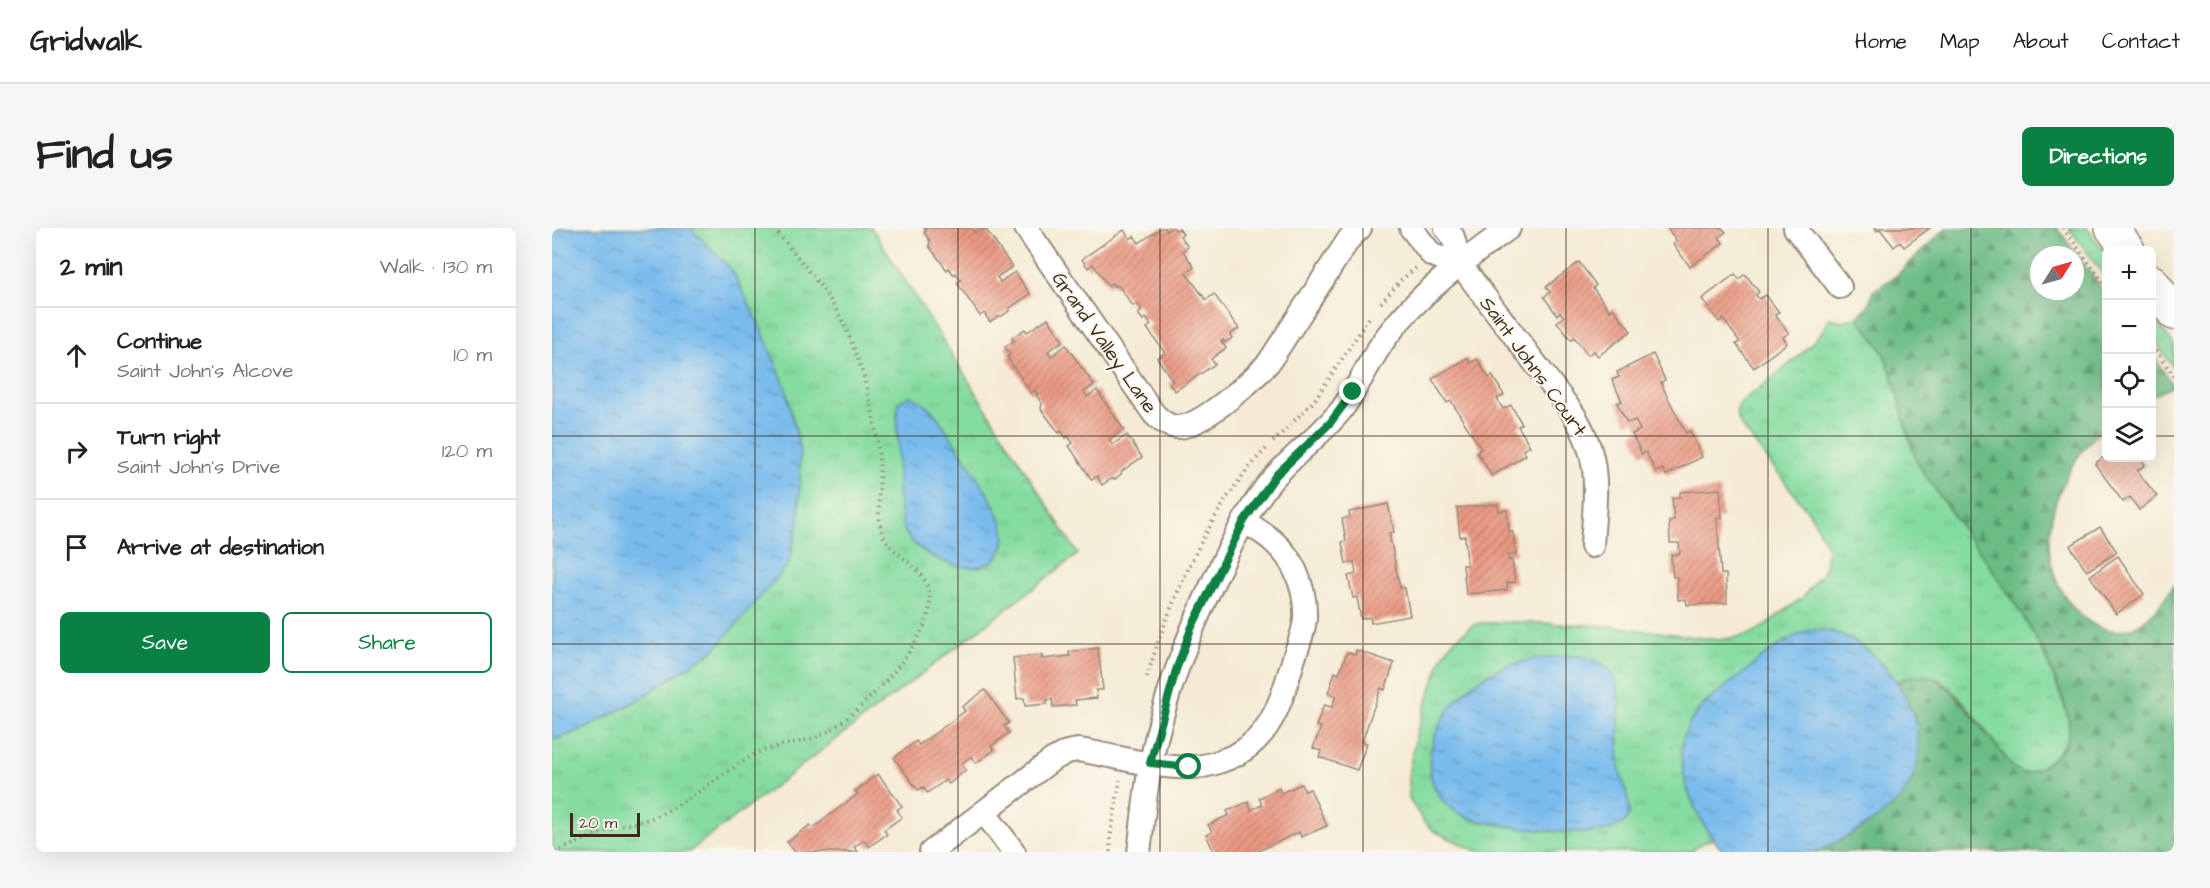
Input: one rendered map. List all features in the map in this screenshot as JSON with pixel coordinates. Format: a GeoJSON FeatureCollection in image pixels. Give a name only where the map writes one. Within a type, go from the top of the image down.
{"type":"FeatureCollection","features":[{"type":"Feature","properties":{"kind":"main road"},"geometry":{"type":"LineString","coordinates":[[2112,228],[2125,246]]}},
{"type":"Feature","properties":{"kind":"main road"},"geometry":{"type":"LineString","coordinates":[[2156,289],[2174,313]]}},
{"type":"Feature","properties":{"kind":"street","name":"Grand Valley Lane"},"geometry":{"type":"LineString","coordinates":[[1026,228],[1154,414],[1163,423],[1178,427],[1198,422],[1253,380],[1269,362],[1349,239],[1360,228]]}},
{"type":"Feature","properties":{"kind":"street"},"geometry":{"type":"LineString","coordinates":[[1412,228],[1432,255],[1460,264]]}},
{"type":"Feature","properties":{"kind":"street"},"geometry":{"type":"LineString","coordinates":[[1446,228],[1454,237],[1460,264]]}},
{"type":"Feature","properties":{"kind":"street"},"geometry":{"type":"LineString","coordinates":[[1139,852],[1150,763],[1176,670],[1191,629],[1244,521],[1276,475],[1342,409],[1382,344],[1398,324],[1424,296],[1460,264],[1509,228]]}},
{"type":"Feature","properties":{"kind":"street"},"geometry":{"type":"LineString","coordinates":[[1795,228],[1840,288]]}},
{"type":"Feature","properties":{"kind":"street","name":"Saint Johns Court"},"geometry":{"type":"LineString","coordinates":[[1460,264],[1572,412],[1586,435],[1593,453],[1596,477],[1592,546]]}},
{"type":"Feature","properties":{"kind":"street"},"geometry":{"type":"LineString","coordinates":[[931,852],[1052,760],[1070,751],[1085,751],[1150,763],[1194,767],[1222,761],[1256,740],[1269,723],[1278,705],[1302,633],[1305,603],[1297,573],[1284,550],[1272,539],[1244,521]]}},
{"type":"Feature","properties":{"kind":"street"},"geometry":{"type":"LineString","coordinates":[[984,812],[1014,852]]}},
{"type":"Feature","properties":{"kind":"path"},"geometry":{"type":"LineString","coordinates":[[555,852],[616,827],[655,816],[759,752],[809,739],[829,731],[853,715],[880,689],[914,642],[926,619],[930,604],[929,591],[923,575],[894,550],[881,530],[879,458],[871,409],[854,349],[831,301],[813,275],[774,228]]}},
{"type":"Feature","properties":{"kind":"path"},"geometry":{"type":"LineString","coordinates":[[2063,228],[2102,281]]}},
{"type":"Feature","properties":{"kind":"path"},"geometry":{"type":"LineString","coordinates":[[2156,353],[2174,376]]}},
{"type":"Feature","properties":{"kind":"path"},"geometry":{"type":"LineString","coordinates":[[1110,852],[1120,780]]}},
{"type":"Feature","properties":{"kind":"green space"},"geometry":{"type":"Polygon","coordinates":[[[552,228],[872,228],[1078,554],[689,852],[552,852],[552,228]]]}},
{"type":"Feature","properties":{"kind":"green space"},"geometry":{"type":"Polygon","coordinates":[[[1946,228],[2057,228],[2070,246],[2030,246],[2030,300],[2084,300],[2084,264],[2102,289],[2102,430],[2071,468],[2056,502],[2049,538],[2050,556],[2058,584],[2066,598],[2087,620],[2100,628],[2113,631],[2128,629],[2143,622],[2155,611],[2174,585],[2174,852],[1814,852],[1863,827],[1893,806],[1916,724],[1897,682],[1906,677],[1925,675],[1944,684],[1960,700],[2012,766],[2024,774],[2047,764],[2054,758],[2065,744],[2069,729],[2067,713],[2059,689],[2030,628],[1917,461],[1886,359],[1877,342],[1857,317],[1868,306],[1873,291],[1897,275],[1946,228]]]}},
{"type":"Feature","properties":{"kind":"green space"},"geometry":{"type":"Polygon","coordinates":[[[2069,228],[2087,228],[2102,249],[2102,273],[2084,246],[2069,228]]]}},
{"type":"Feature","properties":{"kind":"green space"},"geometry":{"type":"Polygon","coordinates":[[[1857,317],[1877,342],[1886,359],[1917,461],[2014,603],[2047,662],[2069,721],[2068,734],[2060,750],[2040,769],[2027,773],[2018,772],[1966,705],[1943,682],[1924,676],[1909,677],[1897,682],[1868,651],[1832,631],[1720,692],[1706,702],[1695,715],[1687,730],[1683,746],[1685,779],[1696,810],[1713,839],[1700,844],[1691,852],[1478,852],[1434,831],[1423,821],[1409,798],[1409,770],[1417,731],[1442,657],[1451,643],[1473,625],[1516,622],[1610,626],[1719,640],[1748,635],[1760,629],[1803,597],[1822,573],[1826,563],[1827,546],[1810,514],[1742,427],[1737,412],[1745,398],[1808,347],[1824,328],[1829,318],[1841,321],[1857,317]]]}},
{"type":"Feature","properties":{"kind":"green space"},"geometry":{"type":"Polygon","coordinates":[[[2156,320],[2174,345],[2174,368],[2156,343],[2156,320]]]}},
{"type":"Feature","properties":{"kind":"green space"},"geometry":{"type":"Polygon","coordinates":[[[2156,360],[2174,386],[2156,394],[2156,360]]]}},
{"type":"Feature","properties":{"kind":"water"},"geometry":{"type":"Polygon","coordinates":[[[552,228],[690,228],[732,270],[760,326],[785,386],[800,449],[799,522],[788,565],[715,649],[641,698],[587,728],[552,741],[552,228]]]}},
{"type":"Feature","properties":{"kind":"water"},"geometry":{"type":"Polygon","coordinates":[[[909,396],[925,404],[938,418],[981,483],[1002,523],[1005,535],[1004,544],[997,557],[986,565],[956,566],[941,561],[915,544],[906,534],[900,511],[897,416],[899,403],[909,396]]]}},
{"type":"Feature","properties":{"kind":"water"},"geometry":{"type":"Polygon","coordinates":[[[1810,630],[1833,632],[1856,642],[1876,657],[1893,677],[1907,700],[1915,724],[1919,749],[1915,772],[1904,794],[1887,811],[1866,826],[1815,852],[1724,852],[1696,810],[1684,775],[1683,741],[1688,726],[1705,704],[1765,655],[1791,638],[1810,630]]]}},
{"type":"Feature","properties":{"kind":"water"},"geometry":{"type":"Polygon","coordinates":[[[1569,656],[1591,659],[1605,666],[1614,678],[1620,710],[1619,764],[1629,806],[1628,817],[1619,826],[1606,831],[1567,832],[1505,826],[1469,818],[1458,813],[1440,797],[1431,778],[1430,757],[1435,736],[1445,716],[1476,682],[1494,671],[1530,660],[1569,656]]]}},
{"type":"Feature","properties":{"kind":"building"},"geometry":{"type":"Polygon","coordinates":[[[924,228],[972,228],[975,233],[985,228],[1012,267],[997,277],[1000,282],[1015,272],[1030,294],[1002,316],[990,322],[984,313],[980,316],[957,283],[961,280],[956,273],[954,275],[949,268],[947,270],[929,246],[930,241],[924,228]]]}},
{"type":"Feature","properties":{"kind":"building"},"geometry":{"type":"Polygon","coordinates":[[[1161,228],[1167,231],[1171,228],[1179,229],[1183,234],[1180,236],[1188,247],[1183,251],[1194,267],[1186,273],[1206,300],[1214,294],[1239,329],[1230,334],[1232,338],[1225,343],[1221,341],[1226,348],[1211,359],[1215,364],[1175,391],[1169,384],[1173,381],[1157,358],[1165,353],[1147,328],[1151,325],[1146,318],[1143,320],[1138,314],[1142,311],[1137,303],[1133,306],[1118,285],[1115,287],[1112,283],[1108,286],[1093,264],[1088,268],[1082,259],[1124,230],[1130,239],[1134,236],[1139,243],[1161,228]]]}},
{"type":"Feature","properties":{"kind":"building"},"geometry":{"type":"Polygon","coordinates":[[[1667,228],[1722,228],[1726,232],[1719,237],[1723,243],[1690,267],[1673,244],[1677,241],[1667,228]]]}},
{"type":"Feature","properties":{"kind":"building"},"geometry":{"type":"Polygon","coordinates":[[[1875,228],[1930,228],[1904,247],[1900,242],[1894,247],[1880,229],[1877,231],[1875,228]]]}},
{"type":"Feature","properties":{"kind":"building"},"geometry":{"type":"Polygon","coordinates":[[[1579,262],[1596,285],[1593,288],[1610,311],[1613,308],[1631,331],[1598,356],[1594,351],[1588,355],[1574,337],[1571,340],[1557,322],[1564,317],[1560,312],[1557,315],[1544,297],[1550,292],[1546,287],[1579,262]]]}},
{"type":"Feature","properties":{"kind":"building"},"geometry":{"type":"Polygon","coordinates":[[[1735,274],[1739,279],[1745,274],[1759,292],[1756,295],[1759,299],[1766,295],[1779,312],[1775,315],[1789,333],[1783,337],[1787,343],[1754,368],[1736,344],[1740,342],[1723,319],[1719,322],[1702,299],[1735,274]]]}},
{"type":"Feature","properties":{"kind":"building"},"geometry":{"type":"Polygon","coordinates":[[[1048,318],[1063,341],[1048,351],[1051,356],[1066,345],[1094,385],[1084,392],[1087,397],[1097,390],[1124,430],[1109,440],[1112,445],[1127,435],[1142,457],[1115,479],[1102,485],[1097,476],[1092,480],[1069,446],[1073,443],[1061,431],[1059,433],[1041,409],[1042,404],[1036,395],[1038,394],[1035,390],[1031,393],[1007,357],[1010,355],[1005,347],[1014,341],[1012,338],[1025,329],[1027,332],[1048,318]]]}},
{"type":"Feature","properties":{"kind":"building"},"geometry":{"type":"Polygon","coordinates":[[[1653,354],[1665,380],[1661,382],[1666,394],[1686,433],[1690,431],[1702,457],[1666,475],[1663,469],[1656,472],[1646,452],[1642,454],[1632,434],[1640,430],[1635,420],[1627,423],[1617,403],[1622,401],[1612,380],[1619,377],[1617,372],[1653,354]]]}},
{"type":"Feature","properties":{"kind":"building"},"geometry":{"type":"Polygon","coordinates":[[[1467,358],[1470,363],[1477,359],[1489,378],[1492,375],[1504,395],[1497,399],[1503,409],[1511,405],[1522,424],[1518,426],[1530,446],[1523,450],[1526,455],[1492,476],[1477,452],[1481,449],[1451,401],[1447,403],[1432,379],[1467,358]]]}},
{"type":"Feature","properties":{"kind":"building"},"geometry":{"type":"Polygon","coordinates":[[[2102,458],[2102,462],[2143,462],[2145,465],[2137,471],[2157,496],[2139,510],[2130,497],[2123,502],[2095,464],[2102,458]]]}},
{"type":"Feature","properties":{"kind":"building"},"geometry":{"type":"Polygon","coordinates":[[[1720,489],[1722,518],[1717,518],[1721,574],[1726,574],[1727,603],[1687,605],[1686,599],[1678,600],[1677,577],[1673,577],[1671,555],[1680,554],[1679,543],[1670,543],[1669,521],[1674,520],[1672,498],[1680,497],[1680,492],[1720,489]]]}},
{"type":"Feature","properties":{"kind":"building"},"geometry":{"type":"Polygon","coordinates":[[[1388,504],[1394,532],[1389,533],[1400,588],[1405,588],[1410,616],[1371,623],[1370,617],[1361,619],[1357,597],[1353,598],[1348,576],[1356,574],[1354,562],[1346,564],[1342,542],[1346,541],[1342,519],[1350,517],[1349,512],[1388,504]]]}},
{"type":"Feature","properties":{"kind":"building"},"geometry":{"type":"Polygon","coordinates":[[[1498,504],[1499,511],[1507,510],[1509,532],[1513,532],[1516,554],[1508,555],[1509,561],[1512,560],[1515,582],[1507,583],[1507,590],[1466,594],[1463,565],[1467,565],[1465,536],[1460,537],[1457,508],[1498,504]]]}},
{"type":"Feature","properties":{"kind":"building"},"geometry":{"type":"Polygon","coordinates":[[[2100,527],[2117,552],[2087,571],[2070,546],[2100,527]]]}},
{"type":"Feature","properties":{"kind":"building"},"geometry":{"type":"Polygon","coordinates":[[[2118,556],[2144,594],[2116,614],[2090,576],[2118,556]]]}},
{"type":"Feature","properties":{"kind":"building"},"geometry":{"type":"Polygon","coordinates":[[[1098,648],[1103,690],[1096,690],[1097,698],[1075,700],[1076,705],[1053,707],[1052,699],[1047,700],[1047,704],[1025,706],[1024,698],[1017,699],[1013,658],[1042,655],[1042,659],[1070,656],[1069,652],[1098,648]]]}},
{"type":"Feature","properties":{"kind":"building"},"geometry":{"type":"Polygon","coordinates":[[[1356,650],[1394,663],[1385,690],[1381,688],[1371,715],[1362,742],[1367,743],[1357,770],[1319,757],[1321,751],[1313,748],[1321,727],[1316,726],[1324,705],[1332,707],[1336,696],[1328,693],[1335,672],[1339,674],[1347,652],[1355,655],[1356,650]]]}},
{"type":"Feature","properties":{"kind":"building"},"geometry":{"type":"Polygon","coordinates":[[[985,690],[1009,723],[1004,726],[1009,733],[991,746],[994,750],[976,763],[971,756],[961,764],[966,770],[949,784],[946,780],[927,793],[923,787],[918,790],[894,758],[916,741],[919,745],[965,711],[962,707],[985,690]]]}},
{"type":"Feature","properties":{"kind":"building"},"geometry":{"type":"Polygon","coordinates":[[[878,774],[902,806],[897,810],[902,817],[884,830],[887,834],[869,847],[864,840],[854,847],[858,852],[795,852],[787,842],[810,825],[813,828],[858,794],[855,791],[878,774]]]}},
{"type":"Feature","properties":{"kind":"building"},"geometry":{"type":"Polygon","coordinates":[[[1301,784],[1305,791],[1310,789],[1327,826],[1301,837],[1299,832],[1256,852],[1214,852],[1206,835],[1212,832],[1208,825],[1229,815],[1227,811],[1248,802],[1251,810],[1262,805],[1259,798],[1279,788],[1281,793],[1301,784]]]}},
{"type":"Feature","properties":{"kind":"route"},"geometry":{"type":"LineString","coordinates":[[1189,767],[1150,763],[1176,670],[1191,629],[1229,548],[1253,505],[1286,464],[1330,423],[1353,392]]}}]}
